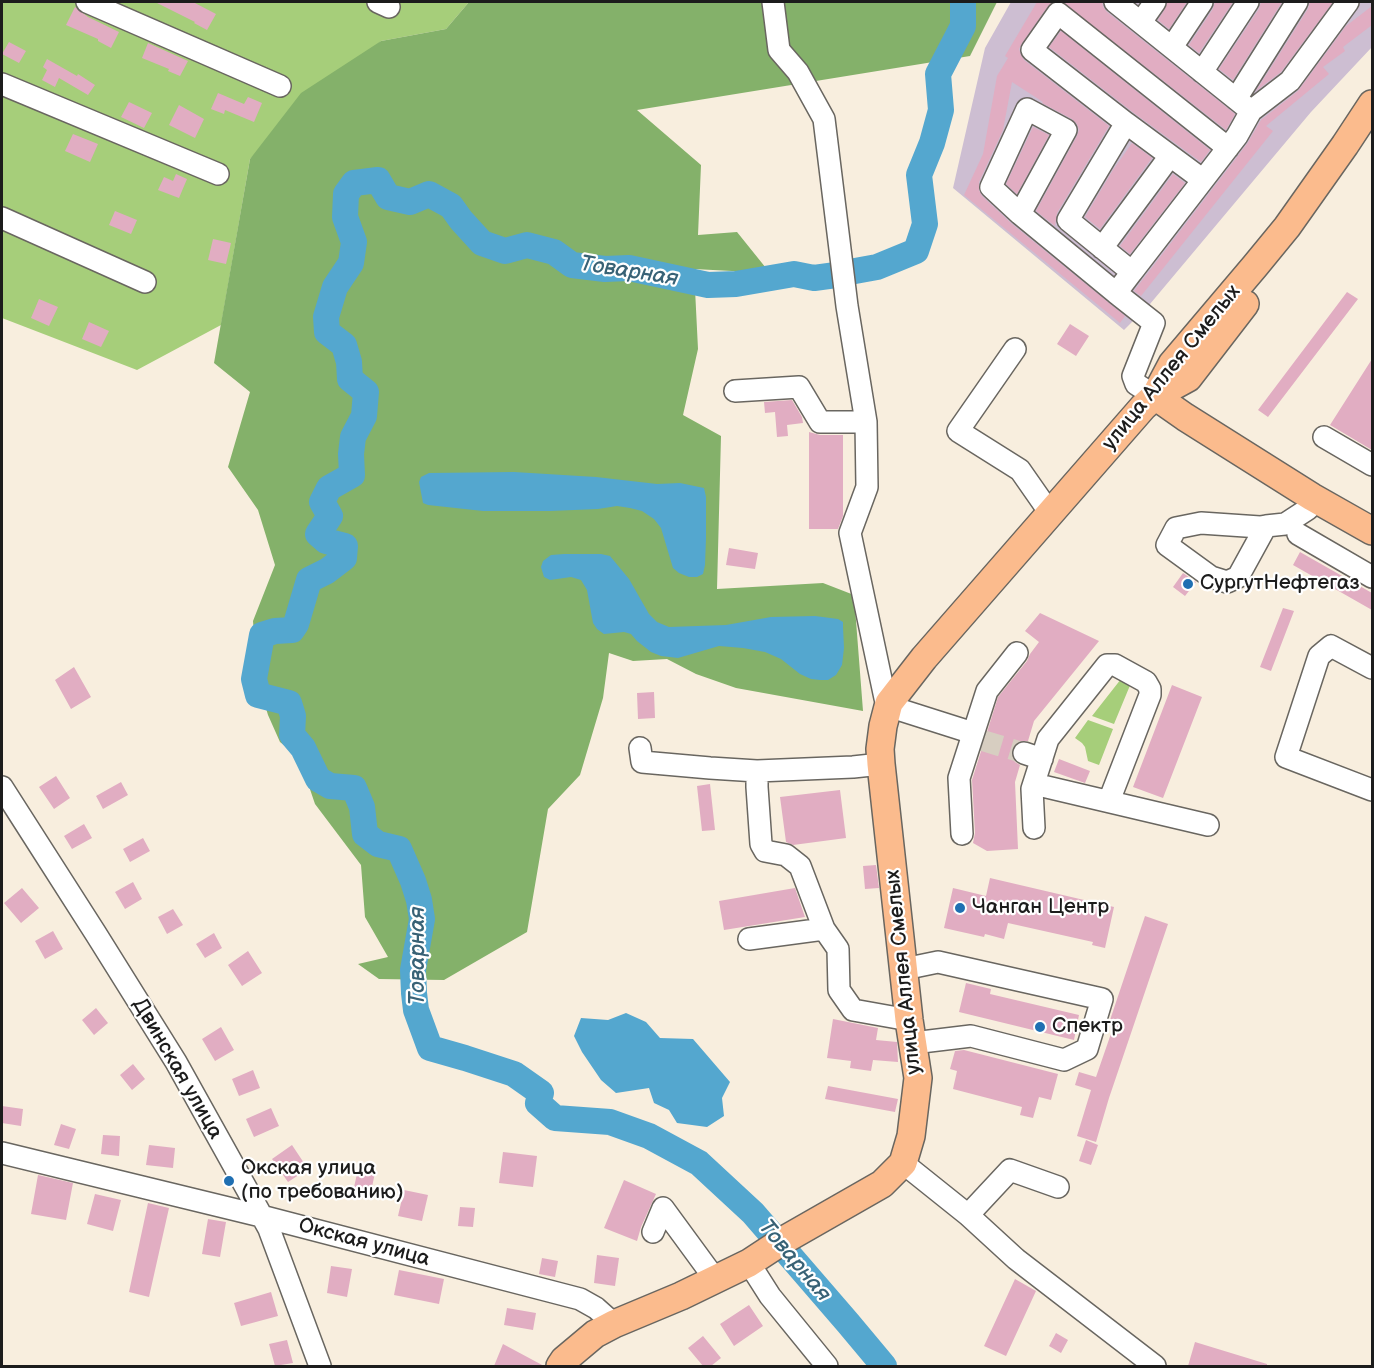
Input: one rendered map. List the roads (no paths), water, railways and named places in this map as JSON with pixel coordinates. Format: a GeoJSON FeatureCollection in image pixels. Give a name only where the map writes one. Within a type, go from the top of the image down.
{"type":"FeatureCollection","features":[{"type":"Feature","properties":{"kind":"main road","name":"улица Аллея Смелых"},"geometry":{"type":"LineString","coordinates":[[560,1366],[595,1334],[748,1263],[882,1184],[903,1163],[911,1136],[918,1078],[881,764],[883,726],[889,705],[924,658],[1155,396],[1172,364],[1287,227],[1372,104]]}},
{"type":"Feature","properties":{"kind":"main road"},"geometry":{"type":"LineString","coordinates":[[1372,130],[1344,172],[1188,378],[1155,396],[1302,491],[1372,531]]}},
{"type":"Feature","properties":{"kind":"street"},"geometry":{"type":"LineString","coordinates":[[87,2],[280,86]]}},
{"type":"Feature","properties":{"kind":"street","name":"улица Аллея Смелых"},"geometry":{"type":"LineString","coordinates":[[773,2],[779,50],[798,72],[824,119],[846,306],[866,422],[867,487],[850,533],[885,698],[889,705]]}},
{"type":"Feature","properties":{"kind":"street"},"geometry":{"type":"LineString","coordinates":[[1115,2],[1243,105]]}},
{"type":"Feature","properties":{"kind":"street"},"geometry":{"type":"LineString","coordinates":[[1141,22],[1155,2]]}},
{"type":"Feature","properties":{"kind":"street"},"geometry":{"type":"LineString","coordinates":[[1172,48],[1202,2]]}},
{"type":"Feature","properties":{"kind":"street"},"geometry":{"type":"LineString","coordinates":[[1202,72],[1248,2]]}},
{"type":"Feature","properties":{"kind":"street"},"geometry":{"type":"LineString","coordinates":[[1116,293],[1238,136],[1243,105],[1297,2]]}},
{"type":"Feature","properties":{"kind":"street"},"geometry":{"type":"LineString","coordinates":[[1243,105],[1290,81],[1348,2]]}},
{"type":"Feature","properties":{"kind":"street"},"geometry":{"type":"LineString","coordinates":[[1203,180],[1032,50],[1058,13],[1228,148]]}},
{"type":"Feature","properties":{"kind":"street"},"geometry":{"type":"LineString","coordinates":[[2,84],[218,174]]}},
{"type":"Feature","properties":{"kind":"street"},"geometry":{"type":"LineString","coordinates":[[1020,214],[1066,130],[1027,109],[991,187],[1020,214],[1154,323],[1133,376],[1136,384],[1155,396]]}},
{"type":"Feature","properties":{"kind":"street"},"geometry":{"type":"LineString","coordinates":[[1126,123],[1068,220],[1132,273]]}},
{"type":"Feature","properties":{"kind":"street"},"geometry":{"type":"LineString","coordinates":[[1102,248],[1170,156]]}},
{"type":"Feature","properties":{"kind":"street"},"geometry":{"type":"LineString","coordinates":[[2,218],[145,282]]}},
{"type":"Feature","properties":{"kind":"street"},"geometry":{"type":"LineString","coordinates":[[1015,349],[958,431],[1020,470],[1050,513]]}},
{"type":"Feature","properties":{"kind":"street"},"geometry":{"type":"LineString","coordinates":[[735,391],[799,387],[820,422],[866,422]]}},
{"type":"Feature","properties":{"kind":"street"},"geometry":{"type":"LineString","coordinates":[[1324,437],[1372,465]]}},
{"type":"Feature","properties":{"kind":"street"},"geometry":{"type":"LineString","coordinates":[[1266,526],[1285,524],[1308,509]]}},
{"type":"Feature","properties":{"kind":"street"},"geometry":{"type":"LineString","coordinates":[[1298,534],[1372,577]]}},
{"type":"Feature","properties":{"kind":"street"},"geometry":{"type":"LineString","coordinates":[[1372,668],[1331,646],[1319,656],[1286,757],[1372,790]]}},
{"type":"Feature","properties":{"kind":"street"},"geometry":{"type":"LineString","coordinates":[[962,834],[959,778],[975,737],[987,691],[1017,653]]}},
{"type":"Feature","properties":{"kind":"street"},"geometry":{"type":"LineString","coordinates":[[1034,828],[1032,789],[1048,739],[1107,665],[1115,665],[1146,682],[1150,695],[1109,801]]}},
{"type":"Feature","properties":{"kind":"street"},"geometry":{"type":"LineString","coordinates":[[889,705],[975,737]]}},
{"type":"Feature","properties":{"kind":"street"},"geometry":{"type":"LineString","coordinates":[[640,748],[642,762],[757,771],[881,764]]}},
{"type":"Feature","properties":{"kind":"street"},"geometry":{"type":"LineString","coordinates":[[757,771],[761,844],[765,851],[786,855],[800,866],[824,929],[838,949],[839,990],[853,1010],[911,1031],[971,1036],[1064,1060],[1087,1049],[1102,999],[938,962],[904,969]]}},
{"type":"Feature","properties":{"kind":"street"},"geometry":{"type":"LineString","coordinates":[[1034,784],[1208,825]]}},
{"type":"Feature","properties":{"kind":"street","name":"Двинская улица"},"geometry":{"type":"LineString","coordinates":[[2,787],[176,1062],[269,1230],[320,1366]]}},
{"type":"Feature","properties":{"kind":"street"},"geometry":{"type":"LineString","coordinates":[[748,939],[824,929]]}},
{"type":"Feature","properties":{"kind":"street","name":"Окская улица"},"geometry":{"type":"LineString","coordinates":[[2,1153],[261,1216],[580,1299],[596,1308],[614,1324]]}},
{"type":"Feature","properties":{"kind":"street"},"geometry":{"type":"LineString","coordinates":[[903,1163],[968,1215],[1016,1259],[1155,1366]]}},
{"type":"Feature","properties":{"kind":"street"},"geometry":{"type":"LineString","coordinates":[[968,1215],[1010,1170],[1058,1187]]}},
{"type":"Feature","properties":{"kind":"street"},"geometry":{"type":"LineString","coordinates":[[653,1232],[663,1208],[715,1279]]}},
{"type":"Feature","properties":{"kind":"street"},"geometry":{"type":"LineString","coordinates":[[748,1263],[770,1296],[827,1366]]}},
{"type":"Feature","properties":{"kind":"water"},"geometry":{"type":"Polygon","coordinates":[[[514,472],[596,477],[657,484],[680,483],[704,488],[706,538],[703,574],[689,577],[673,568],[661,528],[654,519],[642,511],[617,506],[550,511],[483,511],[423,503],[419,482],[421,477],[429,473],[514,472]]]}},
{"type":"Feature","properties":{"kind":"water"},"geometry":{"type":"Polygon","coordinates":[[[551,555],[610,556],[629,579],[649,614],[657,622],[669,627],[726,625],[771,617],[815,616],[838,619],[843,622],[842,665],[836,675],[828,680],[811,679],[800,674],[781,659],[765,652],[719,646],[678,658],[651,652],[631,634],[624,632],[604,634],[593,623],[587,590],[581,580],[571,577],[550,580],[544,577],[541,567],[543,561],[551,555]]]}},
{"type":"Feature","properties":{"kind":"water"},"geometry":{"type":"Polygon","coordinates":[[[626,1013],[646,1022],[660,1038],[693,1039],[730,1082],[722,1098],[724,1116],[707,1127],[677,1123],[669,1110],[654,1103],[649,1088],[616,1093],[601,1080],[574,1036],[581,1018],[608,1020],[626,1013]]]}},
{"type":"Feature","properties":{"kind":"waterway","name":"Товарная"},"geometry":{"type":"LineString","coordinates":[[855,271],[877,267],[916,251],[925,224],[919,175],[932,143],[941,110],[938,74],[963,26],[963,2]]}},
{"type":"Feature","properties":{"kind":"waterway","name":"Товарная"},"geometry":{"type":"LineString","coordinates":[[836,275],[814,278],[794,274],[736,284],[708,285],[629,268],[605,269],[572,265],[554,252],[527,245],[505,251],[482,243],[451,206],[429,194],[410,202],[388,197],[378,180],[354,183],[346,194],[345,217],[354,242],[351,263],[335,287],[326,317],[327,332],[344,345],[349,362],[350,379],[366,392],[364,416],[353,437],[352,475],[329,488],[322,502],[330,516],[318,534],[326,541],[345,546],[344,558],[327,571],[309,580],[296,624],[292,630],[275,631],[262,635],[254,679],[258,695],[289,703],[293,716],[292,735],[303,748],[318,779],[330,786],[354,788],[362,807],[365,834],[378,844],[399,849],[413,881],[422,919],[413,970],[414,993],[416,1010],[430,1048],[514,1074],[541,1093],[538,1103],[555,1118],[610,1122],[649,1136],[699,1163],[753,1213],[884,1366]]}},
{"type":"Feature","properties":{"kind":"tunnel"},"geometry":{"type":"LineString","coordinates":[[981,740],[1024,753]]}},
{"type":"Feature","properties":{"kind":"place","name":"СургутНефтегаз"},"geometry":{"type":"Point","coordinates":[1188,584]}},
{"type":"Feature","properties":{"kind":"place","name":"Чанган Центр"},"geometry":{"type":"Point","coordinates":[960,908]}},
{"type":"Feature","properties":{"kind":"place","name":"Спектр"},"geometry":{"type":"Point","coordinates":[1040,1027]}},
{"type":"Feature","properties":{"kind":"place","name":"Окская улица (по требованию)"},"geometry":{"type":"Point","coordinates":[229,1181]}}]}
